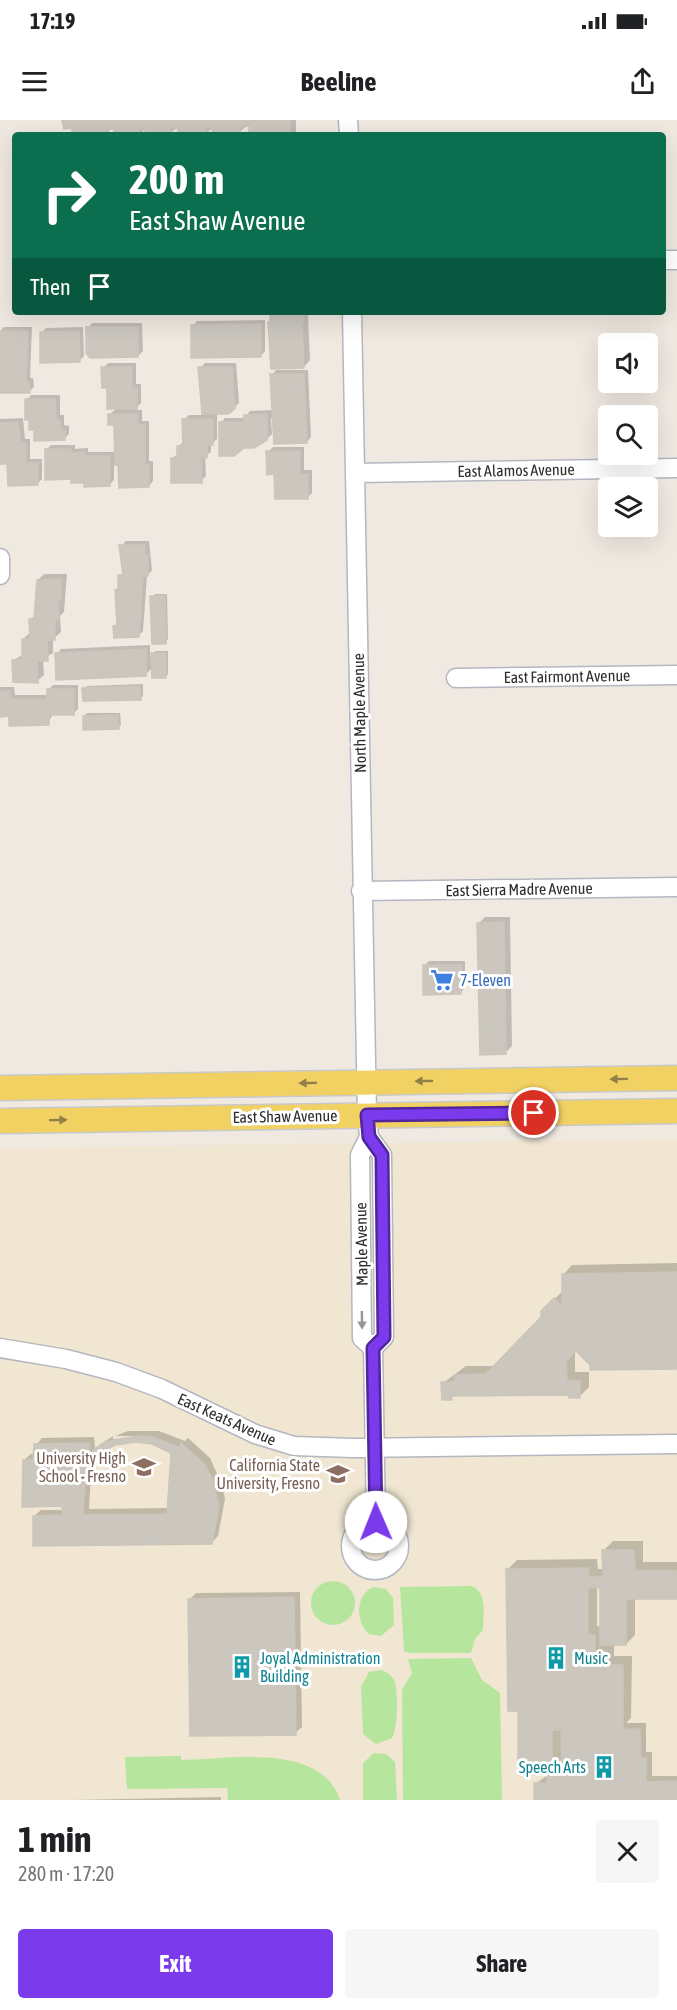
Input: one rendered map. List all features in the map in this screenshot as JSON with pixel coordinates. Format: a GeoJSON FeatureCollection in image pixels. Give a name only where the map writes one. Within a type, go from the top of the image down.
{"type":"FeatureCollection","features":[{"type":"Feature","properties":{"kind":"main road","name":"East Shaw Avenue"},"geometry":{"type":"LineString","coordinates":[[0,1088],[677,1078]]}},
{"type":"Feature","properties":{"kind":"main road","name":"East Shaw Avenue"},"geometry":{"type":"LineString","coordinates":[[0,1121],[368,1126],[677,1111]]}},
{"type":"Feature","properties":{"kind":"street","name":"North Maple Avenue"},"geometry":{"type":"LineString","coordinates":[[352,315],[361,891],[368,1126]]}},
{"type":"Feature","properties":{"kind":"street","name":"East Alamos Avenue"},"geometry":{"type":"LineString","coordinates":[[355,472],[677,468]]}},
{"type":"Feature","properties":{"kind":"street"},"geometry":{"type":"LineString","coordinates":[[0,558],[0,575]]}},
{"type":"Feature","properties":{"kind":"street","name":"East Fairmont Avenue"},"geometry":{"type":"LineString","coordinates":[[456,678],[677,675]]}},
{"type":"Feature","properties":{"kind":"street","name":"East Sierra Madre Avenue"},"geometry":{"type":"LineString","coordinates":[[361,891],[677,886]]}},
{"type":"Feature","properties":{"kind":"street","name":"Maple Avenue"},"geometry":{"type":"LineString","coordinates":[[368,1126],[382,1155],[384,1337],[373,1348],[376,1522]]}},
{"type":"Feature","properties":{"kind":"street","name":"East Keats Avenue"},"geometry":{"type":"LineString","coordinates":[[0,1348],[66,1359],[150,1384],[277,1443],[309,1448],[677,1444]]}},
{"type":"Feature","properties":{"kind":"shaded area","name":"California State University, Fresno"},"geometry":{"type":"Polygon","coordinates":[[[677,1139],[677,1800],[0,1800],[0,1148],[677,1139]]]}},
{"type":"Feature","properties":{"kind":"green space"},"geometry":{"type":"Polygon","coordinates":[[[333,1581],[349,1587],[355,1603],[349,1619],[333,1625],[317,1619],[311,1603],[317,1587],[333,1581]]]}},
{"type":"Feature","properties":{"kind":"green space"},"geometry":{"type":"Polygon","coordinates":[[[471,1586],[480,1593],[484,1611],[483,1630],[475,1639],[471,1653],[410,1653],[404,1651],[400,1587],[471,1586]]]}},
{"type":"Feature","properties":{"kind":"green space"},"geometry":{"type":"Polygon","coordinates":[[[374,1587],[386,1589],[393,1598],[394,1625],[381,1636],[369,1634],[364,1629],[359,1616],[363,1596],[374,1587]]]}},
{"type":"Feature","properties":{"kind":"green space"},"geometry":{"type":"Polygon","coordinates":[[[471,1658],[482,1680],[500,1693],[502,1800],[403,1800],[402,1690],[412,1673],[408,1659],[471,1658]]]}},
{"type":"Feature","properties":{"kind":"green space"},"geometry":{"type":"Polygon","coordinates":[[[381,1670],[389,1674],[395,1682],[396,1719],[392,1738],[376,1744],[363,1734],[361,1687],[369,1672],[381,1670]]]}},
{"type":"Feature","properties":{"kind":"green space"},"geometry":{"type":"Polygon","coordinates":[[[374,1753],[386,1754],[395,1762],[397,1800],[363,1800],[363,1763],[374,1753]]]}},
{"type":"Feature","properties":{"kind":"green space"},"geometry":{"type":"Polygon","coordinates":[[[181,1756],[181,1760],[247,1757],[294,1762],[314,1769],[330,1782],[340,1800],[228,1800],[227,1788],[127,1789],[125,1757],[181,1756]]]}},
{"type":"Feature","properties":{"kind":"building"},"geometry":{"type":"Polygon","coordinates":[[[62,120],[290,120],[290,132],[248,132],[250,126],[240,127],[240,132],[212,132],[212,127],[206,128],[206,132],[178,132],[178,128],[170,128],[170,132],[145,132],[145,129],[139,129],[139,132],[114,132],[114,129],[106,129],[106,132],[72,132],[72,128],[64,129],[62,120]]]}},
{"type":"Feature","properties":{"kind":"building"},"geometry":{"type":"Polygon","coordinates":[[[270,315],[304,315],[304,322],[302,322],[304,368],[271,369],[268,322],[270,322],[270,315]]]}},
{"type":"Feature","properties":{"kind":"building"},"geometry":{"type":"Polygon","coordinates":[[[261,324],[261,357],[191,358],[191,325],[261,324]]]}},
{"type":"Feature","properties":{"kind":"building"},"geometry":{"type":"Polygon","coordinates":[[[86,327],[138,327],[138,357],[90,358],[86,353],[86,327]]]}},
{"type":"Feature","properties":{"kind":"building"},"geometry":{"type":"Polygon","coordinates":[[[0,331],[28,331],[26,382],[29,382],[30,393],[0,393],[0,331]]]}},
{"type":"Feature","properties":{"kind":"building"},"geometry":{"type":"Polygon","coordinates":[[[79,331],[80,362],[40,363],[40,332],[79,331]]]}},
{"type":"Feature","properties":{"kind":"building"},"geometry":{"type":"Polygon","coordinates":[[[101,367],[132,367],[132,388],[137,388],[137,409],[107,409],[107,388],[102,388],[101,367]]]}},
{"type":"Feature","properties":{"kind":"building"},"geometry":{"type":"Polygon","coordinates":[[[198,367],[232,367],[235,409],[228,414],[202,414],[198,367]]]}},
{"type":"Feature","properties":{"kind":"building"},"geometry":{"type":"Polygon","coordinates":[[[270,374],[304,374],[307,443],[274,444],[270,374]]]}},
{"type":"Feature","properties":{"kind":"building"},"geometry":{"type":"Polygon","coordinates":[[[25,399],[55,399],[56,419],[60,420],[60,429],[65,430],[65,440],[34,441],[34,430],[29,430],[29,420],[25,420],[25,399]]]}},
{"type":"Feature","properties":{"kind":"building"},"geometry":{"type":"Polygon","coordinates":[[[108,414],[138,414],[138,425],[145,425],[145,465],[149,465],[149,487],[119,488],[118,465],[115,465],[114,425],[108,425],[108,414]]]}},
{"type":"Feature","properties":{"kind":"building"},"geometry":{"type":"Polygon","coordinates":[[[267,414],[267,440],[254,448],[244,448],[234,456],[219,456],[219,422],[244,422],[244,415],[267,414]]]}},
{"type":"Feature","properties":{"kind":"building"},"geometry":{"type":"Polygon","coordinates":[[[182,419],[213,419],[213,445],[207,445],[207,458],[201,458],[202,483],[171,483],[171,458],[177,458],[177,446],[183,446],[182,419]]]}},
{"type":"Feature","properties":{"kind":"building"},"geometry":{"type":"Polygon","coordinates":[[[18,422],[21,443],[26,443],[26,463],[38,463],[38,485],[8,486],[7,464],[0,464],[0,423],[18,422]]]}},
{"type":"Feature","properties":{"kind":"building"},"geometry":{"type":"Polygon","coordinates":[[[45,449],[71,449],[71,453],[84,452],[84,456],[110,456],[110,486],[84,487],[84,483],[71,483],[71,479],[45,480],[45,449]]]}},
{"type":"Feature","properties":{"kind":"building"},"geometry":{"type":"Polygon","coordinates":[[[266,451],[300,451],[300,474],[308,474],[308,499],[275,499],[274,474],[267,475],[266,451]]]}},
{"type":"Feature","properties":{"kind":"building"},"geometry":{"type":"Polygon","coordinates":[[[119,545],[145,545],[145,555],[148,555],[148,576],[143,577],[139,637],[114,638],[113,626],[117,625],[115,590],[118,589],[118,575],[123,575],[119,545]]]}},
{"type":"Feature","properties":{"kind":"building"},"geometry":{"type":"Polygon","coordinates":[[[61,579],[61,600],[58,600],[59,620],[55,620],[55,640],[47,640],[48,661],[37,661],[38,683],[13,682],[12,660],[22,659],[22,639],[30,639],[29,619],[34,619],[37,580],[61,579]]]}},
{"type":"Feature","properties":{"kind":"building"},"geometry":{"type":"Polygon","coordinates":[[[150,596],[165,596],[166,644],[152,644],[150,596]]]}},
{"type":"Feature","properties":{"kind":"building"},"geometry":{"type":"Polygon","coordinates":[[[146,649],[146,676],[56,680],[55,653],[146,649]]]}},
{"type":"Feature","properties":{"kind":"building"},"geometry":{"type":"Polygon","coordinates":[[[151,653],[166,653],[166,678],[152,678],[151,653]]]}},
{"type":"Feature","properties":{"kind":"building"},"geometry":{"type":"Polygon","coordinates":[[[140,686],[141,700],[83,701],[82,688],[140,686]]]}},
{"type":"Feature","properties":{"kind":"building"},"geometry":{"type":"Polygon","coordinates":[[[47,689],[74,689],[74,715],[49,715],[49,725],[9,726],[9,716],[0,717],[0,691],[10,691],[11,699],[47,699],[47,689]]]}},
{"type":"Feature","properties":{"kind":"building"},"geometry":{"type":"Polygon","coordinates":[[[118,715],[119,729],[83,730],[83,716],[118,715]]]}},
{"type":"Feature","properties":{"kind":"building"},"geometry":{"type":"Polygon","coordinates":[[[504,922],[506,1054],[480,1055],[477,923],[504,922]]]}},
{"type":"Feature","properties":{"kind":"building","name":"7-Eleven"},"geometry":{"type":"Polygon","coordinates":[[[423,965],[461,965],[461,994],[423,995],[423,965]]]}},
{"type":"Feature","properties":{"kind":"building"},"geometry":{"type":"Polygon","coordinates":[[[677,1272],[677,1369],[590,1370],[590,1365],[576,1351],[566,1361],[567,1381],[580,1381],[580,1398],[569,1398],[569,1395],[452,1396],[452,1400],[442,1400],[441,1382],[455,1382],[455,1375],[486,1374],[541,1317],[541,1311],[554,1298],[562,1306],[562,1274],[677,1272]]]}},
{"type":"Feature","properties":{"kind":"building"},"geometry":{"type":"Polygon","coordinates":[[[137,1436],[152,1437],[179,1447],[181,1443],[204,1464],[212,1478],[219,1506],[212,1544],[33,1546],[33,1516],[62,1515],[62,1506],[22,1507],[23,1460],[33,1459],[34,1444],[89,1443],[89,1453],[105,1442],[137,1436]],[[135,1442],[115,1445],[97,1454],[86,1463],[83,1515],[167,1514],[171,1453],[152,1444],[135,1442]]]}},
{"type":"Feature","properties":{"kind":"building","name":"Music"},"geometry":{"type":"Polygon","coordinates":[[[602,1550],[634,1550],[635,1571],[677,1571],[677,1599],[626,1599],[626,1645],[600,1645],[600,1588],[588,1587],[588,1635],[595,1635],[595,1652],[606,1652],[606,1665],[623,1665],[623,1729],[552,1730],[552,1770],[538,1771],[538,1775],[518,1775],[518,1711],[508,1711],[506,1569],[589,1568],[589,1577],[603,1577],[602,1550]]]}},
{"type":"Feature","properties":{"kind":"building","name":"Joyal Administration Building"},"geometry":{"type":"Polygon","coordinates":[[[294,1597],[296,1735],[190,1736],[188,1599],[294,1597]]]}},
{"type":"Feature","properties":{"kind":"building","name":"Speech Arts"},"geometry":{"type":"Polygon","coordinates":[[[640,1729],[641,1758],[646,1758],[646,1782],[677,1781],[677,1800],[534,1800],[534,1783],[547,1783],[547,1776],[562,1776],[561,1730],[640,1729]]]}},
{"type":"Feature","properties":{"kind":"place","name":"7-Eleven"},"geometry":{"type":"Point","coordinates":[442,980]}},
{"type":"Feature","properties":{"kind":"place","name":"University High School - Fresno"},"geometry":{"type":"Point","coordinates":[144,1467]}},
{"type":"Feature","properties":{"kind":"place","name":"California State University, Fresno"},"geometry":{"type":"Point","coordinates":[338,1474]}},
{"type":"Feature","properties":{"kind":"place","name":"Music"},"geometry":{"type":"Point","coordinates":[556,1658]}},
{"type":"Feature","properties":{"kind":"place","name":"Joyal Administration Building"},"geometry":{"type":"Point","coordinates":[242,1667]}},
{"type":"Feature","properties":{"kind":"place","name":"Speech Arts"},"geometry":{"type":"Point","coordinates":[604,1767]}},
{"type":"Feature","properties":{"kind":"route"},"geometry":{"type":"LineString","coordinates":[[376,1522],[373,1348],[384,1337],[382,1155],[369,1137],[367,1115],[534,1113]]}}]}
